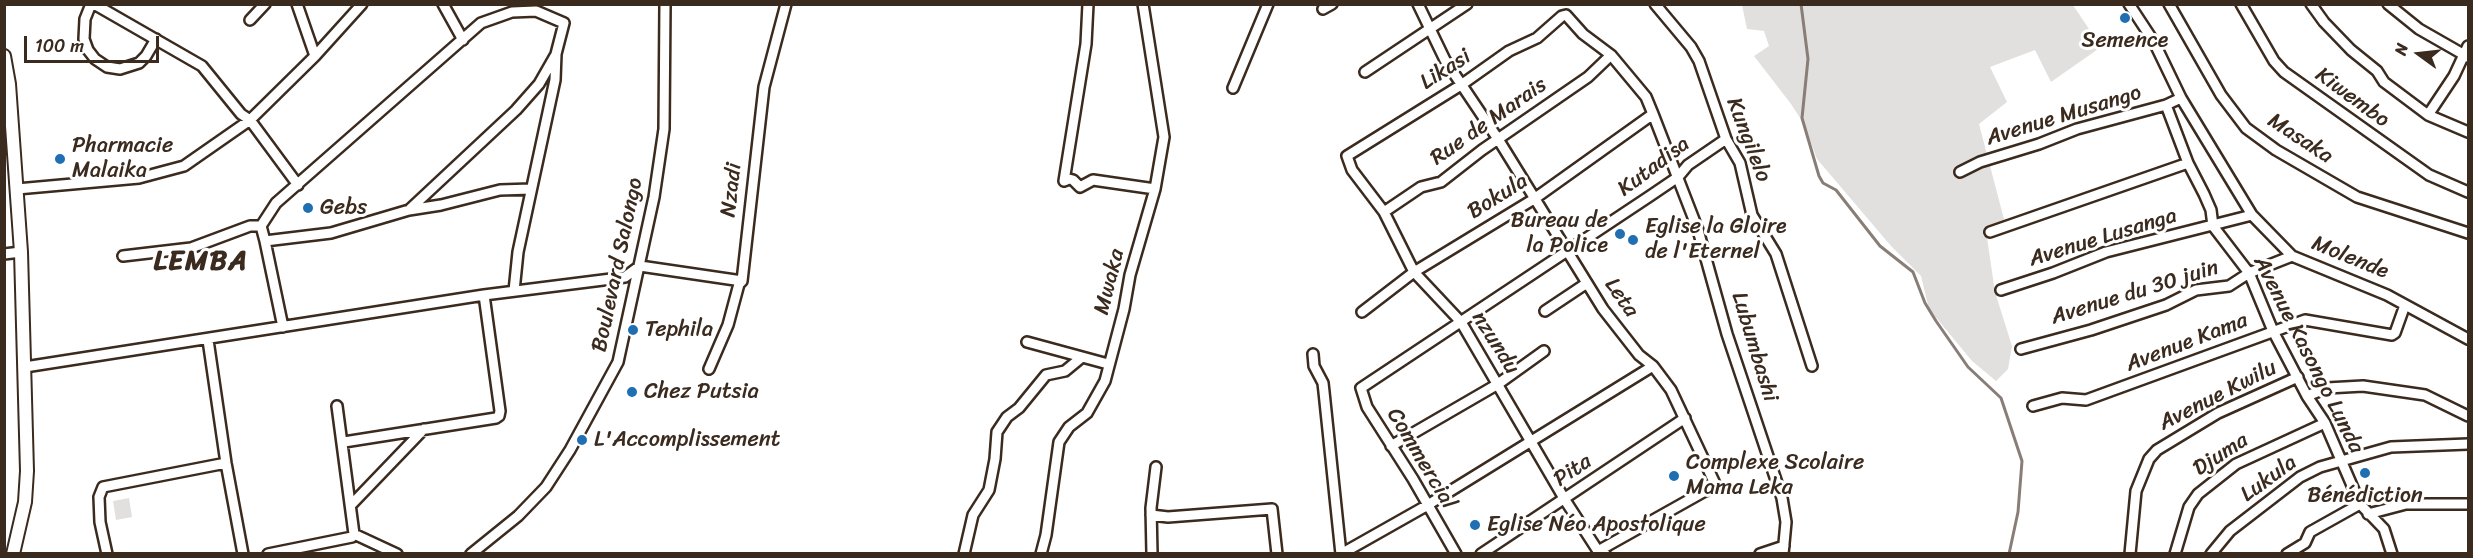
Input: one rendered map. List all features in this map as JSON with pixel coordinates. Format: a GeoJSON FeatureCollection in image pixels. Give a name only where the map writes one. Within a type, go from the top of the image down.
{"type":"FeatureCollection","features":[{"type":"Feature","properties":{"kind":"street"},"geometry":{"type":"LineString","coordinates":[[156,39],[139,63],[120,69],[107,67],[88,50],[84,39],[85,19],[92,4],[156,39],[202,66],[241,114],[250,120],[298,184]]}},
{"type":"Feature","properties":{"kind":"street"},"geometry":{"type":"LineString","coordinates":[[250,20],[265,4]]}},
{"type":"Feature","properties":{"kind":"street"},"geometry":{"type":"LineString","coordinates":[[297,4],[315,56]]}},
{"type":"Feature","properties":{"kind":"street"},"geometry":{"type":"LineString","coordinates":[[16,189],[139,178],[184,166],[250,120],[315,56],[362,4]]}},
{"type":"Feature","properties":{"kind":"street"},"geometry":{"type":"LineString","coordinates":[[443,4],[463,40]]}},
{"type":"Feature","properties":{"kind":"street","name":"Boulevard Salongo"},"geometry":{"type":"LineString","coordinates":[[471,554],[532,503],[546,487],[570,450],[618,362],[640,267],[664,129],[665,4]]}},
{"type":"Feature","properties":{"kind":"street","name":"Nzadi"},"geometry":{"type":"LineString","coordinates":[[709,369],[728,325],[739,284],[742,281],[766,72],[786,4]]}},
{"type":"Feature","properties":{"kind":"street"},"geometry":{"type":"LineString","coordinates":[[1088,4],[1086,44],[1064,181],[1069,178],[1080,187],[1093,180],[1155,189]]}},
{"type":"Feature","properties":{"kind":"street","name":"Mwaka"},"geometry":{"type":"LineString","coordinates":[[1041,554],[1046,535],[1059,442],[1069,427],[1087,413],[1104,381],[1155,189],[1164,137],[1143,4]]}},
{"type":"Feature","properties":{"kind":"street"},"geometry":{"type":"LineString","coordinates":[[1233,88],[1268,4]]}},
{"type":"Feature","properties":{"kind":"street"},"geometry":{"type":"LineString","coordinates":[[1323,9],[1332,4]]}},
{"type":"Feature","properties":{"kind":"street","name":"Leta"},"geometry":{"type":"LineString","coordinates":[[1418,4],[1445,60],[1498,139],[1587,283],[1625,338],[1639,355],[1653,366],[1671,390],[1717,488],[1705,491],[1599,553]]}},
{"type":"Feature","properties":{"kind":"street"},"geometry":{"type":"LineString","coordinates":[[1365,72],[1467,4]]}},
{"type":"Feature","properties":{"kind":"street","name":"Kungilelo"},"geometry":{"type":"LineString","coordinates":[[1655,4],[1692,47],[1699,61],[1726,139],[1740,163],[1752,215],[1776,254],[1812,366]]}},
{"type":"Feature","properties":{"kind":"street","name":"Molende"},"geometry":{"type":"LineString","coordinates":[[2129,4],[2154,42],[2181,98],[2252,215],[2292,256],[2387,294],[2469,339]]}},
{"type":"Feature","properties":{"kind":"street","name":"Masaka"},"geometry":{"type":"LineString","coordinates":[[2169,4],[2216,87],[2246,128],[2276,150],[2357,197],[2469,233]]}},
{"type":"Feature","properties":{"kind":"street","name":"Kiwembo"},"geometry":{"type":"LineString","coordinates":[[2241,4],[2274,61],[2284,72],[2429,175],[2469,192]]}},
{"type":"Feature","properties":{"kind":"street"},"geometry":{"type":"LineString","coordinates":[[2311,4],[2324,22],[2351,50],[2377,70],[2384,82],[2428,115],[2469,132]]}},
{"type":"Feature","properties":{"kind":"street"},"geometry":{"type":"LineString","coordinates":[[2388,4],[2419,29],[2467,52],[2428,115]]}},
{"type":"Feature","properties":{"kind":"street"},"geometry":{"type":"LineString","coordinates":[[283,327],[261,226],[276,203],[481,23],[512,12],[536,11],[564,23],[556,54],[555,80],[518,252],[514,291]]}},
{"type":"Feature","properties":{"kind":"street","name":"Lubumbashi"},"geometry":{"type":"LineString","coordinates":[[1565,15],[1583,34],[1611,56],[1646,97],[1653,114],[1698,230],[1727,334],[1782,498],[1786,522],[1783,550]]}},
{"type":"Feature","properties":{"kind":"street","name":"Likasi"},"geometry":{"type":"LineString","coordinates":[[1347,156],[1461,85],[1509,51],[1537,38],[1565,15]]}},
{"type":"Feature","properties":{"kind":"street"},"geometry":{"type":"LineString","coordinates":[[409,210],[516,110],[538,84],[556,54]]}},
{"type":"Feature","properties":{"kind":"street"},"geometry":{"type":"LineString","coordinates":[[4,56],[9,84],[21,252],[25,367],[26,492],[13,554]]}},
{"type":"Feature","properties":{"kind":"street","name":"Rue de Marais"},"geometry":{"type":"LineString","coordinates":[[1384,212],[1421,187],[1441,182],[1498,139],[1588,77],[1611,56]]}},
{"type":"Feature","properties":{"kind":"street","name":"Avenue Musango"},"geometry":{"type":"LineString","coordinates":[[1960,172],[1980,162],[2039,144],[2077,129],[2166,105],[2181,98]]}},
{"type":"Feature","properties":{"kind":"street","name":"Avenue Kasongo Lunda"},"geometry":{"type":"LineString","coordinates":[[2166,105],[2188,163],[2211,210],[2213,226],[2249,273],[2273,331],[2307,396],[2325,423],[2360,504],[2384,529],[2390,551]]}},
{"type":"Feature","properties":{"kind":"street","name":"Bokula"},"geometry":{"type":"LineString","coordinates":[[1362,312],[1414,272],[1534,199],[1653,114]]}},
{"type":"Feature","properties":{"kind":"street","name":"Kutadisa"},"geometry":{"type":"LineString","coordinates":[[1364,384],[1678,177],[1688,165],[1726,139]]}},
{"type":"Feature","properties":{"kind":"street","name":"nzundu"},"geometry":{"type":"LineString","coordinates":[[1347,156],[1352,170],[1384,212],[1414,272],[1461,322],[1529,442],[1599,553]]}},
{"type":"Feature","properties":{"kind":"street","name":"Avenue Lusanga"},"geometry":{"type":"LineString","coordinates":[[1990,232],[2188,163]]}},
{"type":"Feature","properties":{"kind":"street"},"geometry":{"type":"LineString","coordinates":[[265,241],[331,233],[409,210],[441,205],[500,190],[531,189]]}},
{"type":"Feature","properties":{"kind":"street","name":"Avenue Lusanga"},"geometry":{"type":"LineString","coordinates":[[2001,290],[2106,252],[2252,215]]}},
{"type":"Feature","properties":{"kind":"street"},"geometry":{"type":"LineString","coordinates":[[123,256],[191,248],[243,228],[261,226]]}},
{"type":"Feature","properties":{"kind":"street"},"geometry":{"type":"LineString","coordinates":[[4,254],[21,252]]}},
{"type":"Feature","properties":{"kind":"street","name":"Avenue du 30 juin"},"geometry":{"type":"LineString","coordinates":[[2021,349],[2091,330],[2166,305],[2196,290],[2229,286],[2249,273],[2292,256]]}},
{"type":"Feature","properties":{"kind":"street"},"geometry":{"type":"LineString","coordinates":[[25,367],[484,295],[625,277],[640,267],[742,281]]}},
{"type":"Feature","properties":{"kind":"street"},"geometry":{"type":"LineString","coordinates":[[1545,311],[1587,283]]}},
{"type":"Feature","properties":{"kind":"street"},"geometry":{"type":"LineString","coordinates":[[344,442],[499,416],[484,295]]}},
{"type":"Feature","properties":{"kind":"street","name":"Avenue Kama"},"geometry":{"type":"LineString","coordinates":[[2033,406],[2062,398],[2086,400],[2305,320],[2392,335],[2395,333],[2405,305]]}},
{"type":"Feature","properties":{"kind":"street"},"geometry":{"type":"LineString","coordinates":[[208,340],[226,463],[243,554]]}},
{"type":"Feature","properties":{"kind":"street"},"geometry":{"type":"LineString","coordinates":[[1027,342],[1108,364]]}},
{"type":"Feature","properties":{"kind":"street"},"geometry":{"type":"LineString","coordinates":[[1391,446],[1498,384],[1544,351]]}},
{"type":"Feature","properties":{"kind":"street"},"geometry":{"type":"LineString","coordinates":[[1313,354],[1314,366],[1323,383],[1341,554],[1490,468],[1653,366]]}},
{"type":"Feature","properties":{"kind":"street"},"geometry":{"type":"LineString","coordinates":[[964,554],[973,514],[989,490],[998,432],[1006,417],[1019,408],[1046,375],[1065,372],[1082,357]]}},
{"type":"Feature","properties":{"kind":"street","name":"Avenue Kwilu"},"geometry":{"type":"LineString","coordinates":[[2130,554],[2136,491],[2146,466],[2157,450],[2218,413],[2298,377]]}},
{"type":"Feature","properties":{"kind":"street","name":"Commercial"},"geometry":{"type":"LineString","coordinates":[[1364,384],[1360,388],[1366,407],[1456,554]]}},
{"type":"Feature","properties":{"kind":"street"},"geometry":{"type":"LineString","coordinates":[[2307,396],[2327,388],[2363,386],[2425,395],[2469,416]]}},
{"type":"Feature","properties":{"kind":"street"},"geometry":{"type":"LineString","coordinates":[[337,406],[344,442],[354,534]]}},
{"type":"Feature","properties":{"kind":"street","name":"Pita"},"geometry":{"type":"LineString","coordinates":[[1481,554],[1685,418]]}},
{"type":"Feature","properties":{"kind":"street","name":"Djuma"},"geometry":{"type":"LineString","coordinates":[[2175,554],[2189,507],[2198,494],[2236,464],[2325,423]]}},
{"type":"Feature","properties":{"kind":"street"},"geometry":{"type":"LineString","coordinates":[[352,504],[424,429]]}},
{"type":"Feature","properties":{"kind":"street","name":"Lukula"},"geometry":{"type":"LineString","coordinates":[[2211,554],[2230,531],[2300,477],[2320,466],[2391,447],[2469,444]]}},
{"type":"Feature","properties":{"kind":"street"},"geometry":{"type":"LineString","coordinates":[[107,554],[99,514],[99,497],[103,487],[226,463]]}},
{"type":"Feature","properties":{"kind":"street"},"geometry":{"type":"LineString","coordinates":[[1152,554],[1151,515],[1156,467]]}},
{"type":"Feature","properties":{"kind":"street"},"geometry":{"type":"LineString","coordinates":[[2287,554],[2305,543],[2310,532],[2360,504]]}},
{"type":"Feature","properties":{"kind":"street"},"geometry":{"type":"LineString","coordinates":[[2368,514],[2406,504],[2469,504]]}},
{"type":"Feature","properties":{"kind":"street"},"geometry":{"type":"LineString","coordinates":[[1151,515],[1168,516],[1272,509],[1277,554]]}},
{"type":"Feature","properties":{"kind":"street"},"geometry":{"type":"LineString","coordinates":[[268,554],[352,537],[354,534]]}},
{"type":"Feature","properties":{"kind":"street"},"geometry":{"type":"LineString","coordinates":[[354,534],[397,554]]}},
{"type":"Feature","properties":{"kind":"street"},"geometry":{"type":"LineString","coordinates":[[1760,554],[1783,550]]}},
{"type":"Feature","properties":{"kind":"street"},"geometry":{"type":"LineString","coordinates":[[2379,554],[2390,551]]}},
{"type":"Feature","properties":{"kind":"shaded area"},"geometry":{"type":"Polygon","coordinates":[[[1742,5],[2073,5],[2101,47],[2051,82],[2035,50],[1990,67],[2007,102],[1979,124],[2005,223],[1986,231],[1995,292],[2012,346],[2008,369],[1996,381],[1972,361],[1929,309],[1921,276],[1891,246],[1817,159],[1804,124],[1754,56],[1769,46],[1764,31],[1747,29],[1742,5]]]}},
{"type":"Feature","properties":{"kind":"shaded area"},"geometry":{"type":"Polygon","coordinates":[[[129,498],[132,517],[116,520],[113,501],[129,498]]]}},
{"type":"Feature","properties":{"kind":"waterway"},"geometry":{"type":"LineString","coordinates":[[1801,4],[1808,59],[1802,118],[1819,176],[1823,183],[1836,190],[1880,246],[1913,272],[1925,303],[1968,367],[2001,398],[2022,461],[2018,512],[2009,554]]}},
{"type":"Feature","properties":{"kind":"place","name":"Semence"},"geometry":{"type":"Point","coordinates":[2125,18]}},
{"type":"Feature","properties":{"kind":"place","name":"Pharmacie Malaika"},"geometry":{"type":"Point","coordinates":[60,159]}},
{"type":"Feature","properties":{"kind":"place","name":"Gebs"},"geometry":{"type":"Point","coordinates":[308,208]}},
{"type":"Feature","properties":{"kind":"place","name":"Bureau de la Police"},"geometry":{"type":"Point","coordinates":[1620,234]}},
{"type":"Feature","properties":{"kind":"place","name":"Eglise la Gloire de l'Eternel"},"geometry":{"type":"Point","coordinates":[1633,240]}},
{"type":"Feature","properties":{"kind":"place","name":"Tephila"},"geometry":{"type":"Point","coordinates":[633,330]}},
{"type":"Feature","properties":{"kind":"place","name":"Chez Putsia"},"geometry":{"type":"Point","coordinates":[632,392]}},
{"type":"Feature","properties":{"kind":"place","name":"L'Accomplissement"},"geometry":{"type":"Point","coordinates":[582,440]}},
{"type":"Feature","properties":{"kind":"place","name":"Bénédiction"},"geometry":{"type":"Point","coordinates":[2365,473]}},
{"type":"Feature","properties":{"kind":"place","name":"Complexe Scolaire Mama Leka"},"geometry":{"type":"Point","coordinates":[1674,476]}},
{"type":"Feature","properties":{"kind":"place","name":"Eglise Néo Apostolique"},"geometry":{"type":"Point","coordinates":[1475,525]}},
{"type":"Feature","properties":{"kind":"district","name":"LEMBA"},"geometry":{"type":"Point","coordinates":[201,262]}}]}
